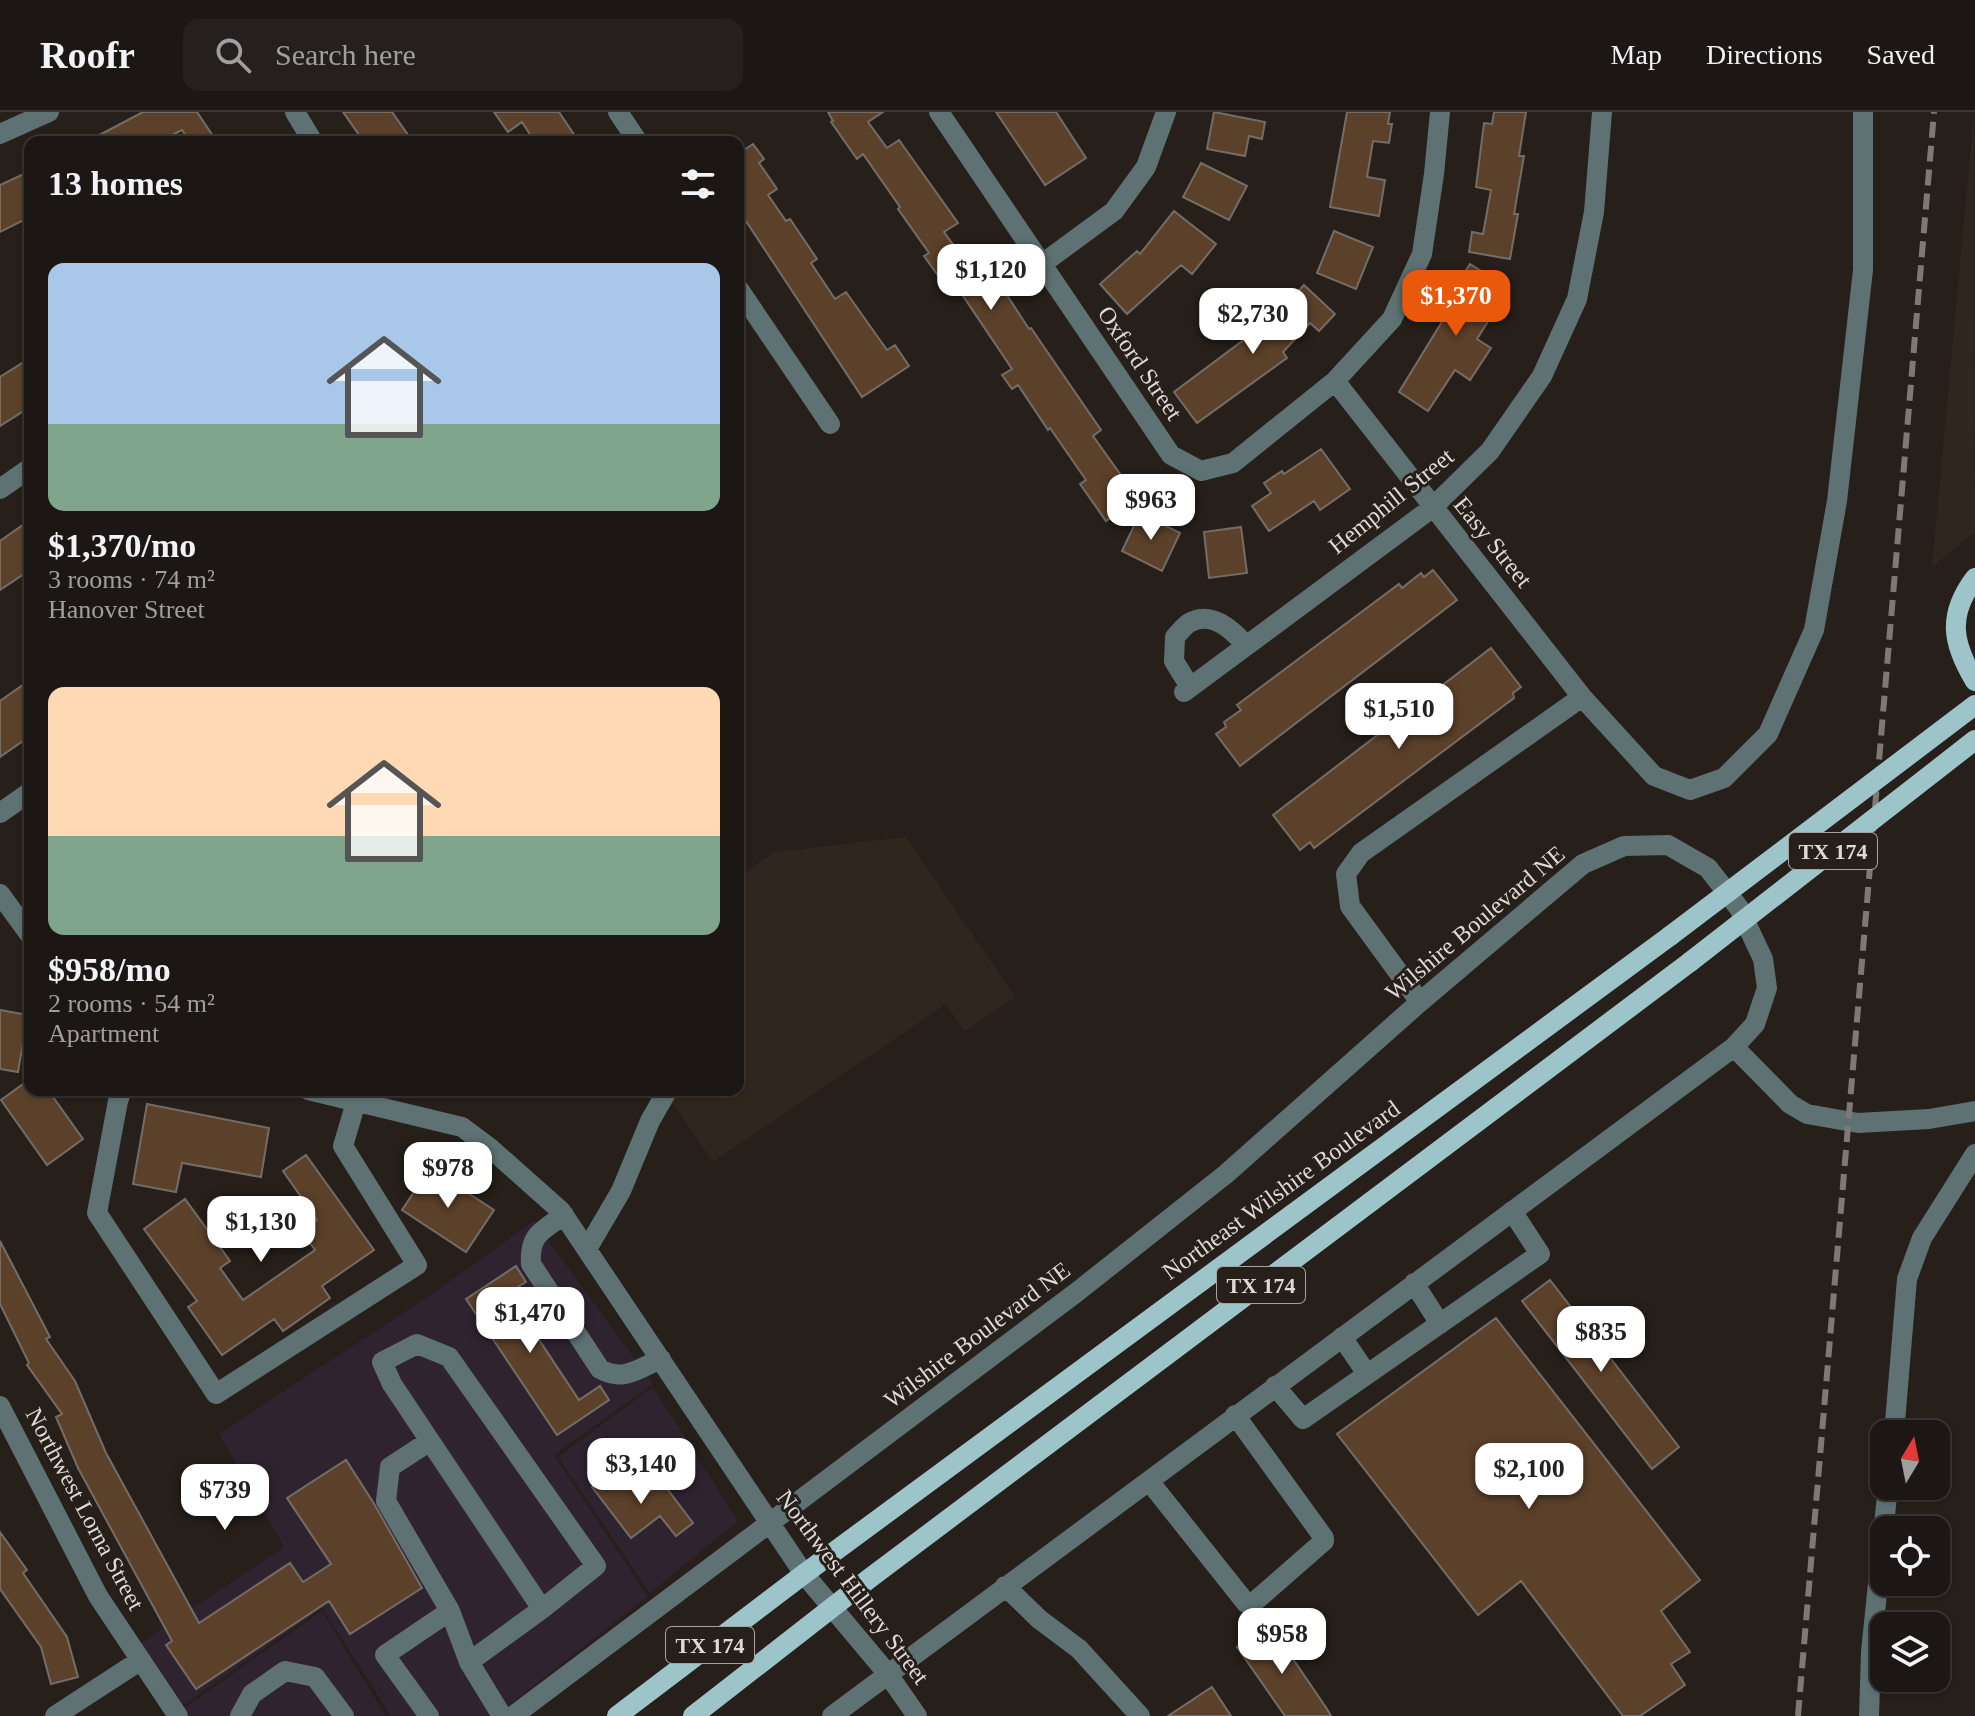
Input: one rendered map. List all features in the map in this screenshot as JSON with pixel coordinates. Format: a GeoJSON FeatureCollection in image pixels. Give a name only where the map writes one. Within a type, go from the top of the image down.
{"type":"FeatureCollection","features":[{"type":"Feature","properties":{"kind":"main road"},"geometry":{"type":"LineString","coordinates":[[1975,578],[1965,592],[1954,620],[1963,659],[1975,681]]}},
{"type":"Feature","properties":{"kind":"main road","name":"Northeast Wilshire Boulevard"},"geometry":{"type":"LineString","coordinates":[[617,1716],[804,1574],[1670,936],[1975,705]]}},
{"type":"Feature","properties":{"kind":"main road","name":"TX 174"},"geometry":{"type":"LineString","coordinates":[[693,1716],[832,1607],[1690,962],[1975,740]]}},
{"type":"Feature","properties":{"kind":"street"},"geometry":{"type":"LineString","coordinates":[[0,134],[49,112]]}},
{"type":"Feature","properties":{"kind":"street"},"geometry":{"type":"LineString","coordinates":[[295,112],[309,136]]}},
{"type":"Feature","properties":{"kind":"street"},"geometry":{"type":"LineString","coordinates":[[618,112],[634,136]]}},
{"type":"Feature","properties":{"kind":"street","name":"Oxford Street"},"geometry":{"type":"LineString","coordinates":[[939,112],[1171,455],[1201,471],[1233,463],[1335,381]]}},
{"type":"Feature","properties":{"kind":"street"},"geometry":{"type":"LineString","coordinates":[[1042,264],[1114,211],[1146,167],[1166,112]]}},
{"type":"Feature","properties":{"kind":"street"},"geometry":{"type":"LineString","coordinates":[[1335,381],[1392,319],[1422,254],[1440,112]]}},
{"type":"Feature","properties":{"kind":"street","name":"Hemphill Street"},"geometry":{"type":"LineString","coordinates":[[1246,646],[1232,628],[1210,619],[1190,622],[1175,637],[1174,661],[1187,690],[1432,508],[1490,451],[1542,376],[1577,299],[1594,212],[1602,112]]}},
{"type":"Feature","properties":{"kind":"street","name":"Easy Street"},"geometry":{"type":"LineString","coordinates":[[1335,381],[1582,697],[1654,776],[1690,790],[1724,778],[1768,734],[1814,630],[1837,501],[1863,270],[1863,112]]}},
{"type":"Feature","properties":{"kind":"street"},"geometry":{"type":"LineString","coordinates":[[744,303],[830,424]]}},
{"type":"Feature","properties":{"kind":"street"},"geometry":{"type":"LineString","coordinates":[[0,489],[24,472]]}},
{"type":"Feature","properties":{"kind":"street"},"geometry":{"type":"LineString","coordinates":[[1420,1002],[1350,906],[1346,874],[1361,853],[1582,697]]}},
{"type":"Feature","properties":{"kind":"street"},"geometry":{"type":"LineString","coordinates":[[0,813],[24,796]]}},
{"type":"Feature","properties":{"kind":"street","name":"Wilshire Boulevard NE"},"geometry":{"type":"LineString","coordinates":[[513,1716],[1077,1292],[1226,1174],[1420,1002],[1583,864],[1624,846],[1668,845],[1708,868],[1739,908],[1763,959],[1767,988],[1755,1024],[1734,1047],[887,1673],[838,1714]]}},
{"type":"Feature","properties":{"kind":"street"},"geometry":{"type":"LineString","coordinates":[[0,894],[24,927]]}},
{"type":"Feature","properties":{"kind":"street"},"geometry":{"type":"LineString","coordinates":[[1734,1047],[1790,1104],[1807,1114],[1858,1123],[1929,1119],[1975,1111]]}},
{"type":"Feature","properties":{"kind":"street"},"geometry":{"type":"LineString","coordinates":[[120,1096],[97,1213],[216,1394],[417,1265],[343,1146],[356,1102]]}},
{"type":"Feature","properties":{"kind":"street","name":"Northwest Hillery Street"},"geometry":{"type":"LineString","coordinates":[[332,1096],[462,1127],[564,1215],[804,1574],[887,1673],[917,1716]]}},
{"type":"Feature","properties":{"kind":"street"},"geometry":{"type":"LineString","coordinates":[[587,1249],[621,1191],[650,1121],[664,1096]]}},
{"type":"Feature","properties":{"kind":"street"},"geometry":{"type":"LineString","coordinates":[[1895,1420],[1907,1279],[1922,1238],[1975,1154]]}},
{"type":"Feature","properties":{"kind":"street"},"geometry":{"type":"LineString","coordinates":[[1275,1386],[1303,1419],[1540,1254],[1512,1211]]}},
{"type":"Feature","properties":{"kind":"street"},"geometry":{"type":"LineString","coordinates":[[564,1215],[534,1238],[530,1245],[531,1264],[600,1369],[621,1376],[661,1359]]}},
{"type":"Feature","properties":{"kind":"street"},"geometry":{"type":"LineString","coordinates":[[1414,1283],[1440,1324]]}},
{"type":"Feature","properties":{"kind":"street"},"geometry":{"type":"LineString","coordinates":[[1342,1337],[1367,1374]]}},
{"type":"Feature","properties":{"kind":"street"},"geometry":{"type":"LineString","coordinates":[[469,1662],[542,1609],[596,1566],[449,1357],[417,1344],[382,1362],[392,1384],[542,1609]]}},
{"type":"Feature","properties":{"kind":"street","name":"Northwest Lorna Street"},"geometry":{"type":"LineString","coordinates":[[0,1406],[98,1596],[178,1716]]}},
{"type":"Feature","properties":{"kind":"street"},"geometry":{"type":"LineString","coordinates":[[1149,1481],[1246,1603],[1253,1603],[1324,1538],[1235,1415]]}},
{"type":"Feature","properties":{"kind":"street"},"geometry":{"type":"LineString","coordinates":[[430,1441],[390,1467],[386,1501],[450,1611],[469,1662],[502,1716]]}},
{"type":"Feature","properties":{"kind":"street"},"geometry":{"type":"LineString","coordinates":[[1869,1716],[1871,1652],[1887,1500]]}},
{"type":"Feature","properties":{"kind":"street"},"geometry":{"type":"LineString","coordinates":[[1005,1586],[1039,1619],[1079,1649],[1140,1716]]}},
{"type":"Feature","properties":{"kind":"street"},"geometry":{"type":"LineString","coordinates":[[429,1716],[385,1655],[450,1611]]}},
{"type":"Feature","properties":{"kind":"street"},"geometry":{"type":"LineString","coordinates":[[55,1716],[141,1660]]}},
{"type":"Feature","properties":{"kind":"street"},"geometry":{"type":"LineString","coordinates":[[240,1716],[252,1694],[285,1671],[315,1677],[344,1716]]}},
{"type":"Feature","properties":{"kind":"shaded area"},"geometry":{"type":"Polygon","coordinates":[[[1974,112],[1975,532],[1932,567],[1974,112]]]}},
{"type":"Feature","properties":{"kind":"shaded area"},"geometry":{"type":"Polygon","coordinates":[[[906,837],[1015,997],[965,1031],[946,1004],[713,1162],[668,1096],[744,1096],[744,873],[774,852],[906,837]]]}},
{"type":"Feature","properties":{"kind":"shaded area"},"geometry":{"type":"Polygon","coordinates":[[[534,1221],[653,1384],[554,1455],[648,1596],[495,1716],[391,1716],[322,1608],[182,1706],[141,1643],[284,1547],[219,1434],[435,1292],[534,1221]]]}},
{"type":"Feature","properties":{"kind":"shaded area"},"geometry":{"type":"Polygon","coordinates":[[[653,1387],[738,1521],[650,1593],[558,1457],[653,1387]]]}},
{"type":"Feature","properties":{"kind":"shaded area"},"geometry":{"type":"Polygon","coordinates":[[[322,1611],[386,1716],[189,1716],[184,1708],[322,1611]]]}},
{"type":"Feature","properties":{"kind":"building"},"geometry":{"type":"Polygon","coordinates":[[[143,112],[197,112],[213,136],[186,136],[182,130],[170,136],[97,136],[143,112]]]}},
{"type":"Feature","properties":{"kind":"building"},"geometry":{"type":"Polygon","coordinates":[[[343,112],[392,112],[409,136],[360,136],[343,112]]]}},
{"type":"Feature","properties":{"kind":"building"},"geometry":{"type":"Polygon","coordinates":[[[494,112],[559,112],[575,136],[531,136],[522,122],[508,132],[494,112]]]}},
{"type":"Feature","properties":{"kind":"building"},"geometry":{"type":"Polygon","coordinates":[[[828,112],[883,112],[868,122],[887,148],[899,140],[958,223],[944,232],[965,261],[979,252],[1101,430],[1093,436],[1138,499],[1106,521],[1080,484],[1086,480],[1050,428],[1048,430],[1018,385],[1012,389],[1002,375],[1012,369],[959,290],[952,295],[924,256],[929,253],[898,209],[900,207],[863,154],[857,159],[831,122],[828,112]]]}},
{"type":"Feature","properties":{"kind":"building"},"geometry":{"type":"Polygon","coordinates":[[[996,112],[1056,112],[1086,158],[1045,185],[996,112]]]}},
{"type":"Feature","properties":{"kind":"building"},"geometry":{"type":"Polygon","coordinates":[[[1214,112],[1265,122],[1262,139],[1249,136],[1245,156],[1207,149],[1214,112]]]}},
{"type":"Feature","properties":{"kind":"building"},"geometry":{"type":"Polygon","coordinates":[[[1347,112],[1390,112],[1389,143],[1373,141],[1367,177],[1385,180],[1379,216],[1330,207],[1347,112]]]}},
{"type":"Feature","properties":{"kind":"building"},"geometry":{"type":"Polygon","coordinates":[[[1494,112],[1526,112],[1519,156],[1524,156],[1514,214],[1518,214],[1510,259],[1469,252],[1472,232],[1483,234],[1491,190],[1476,187],[1484,123],[1492,124],[1494,112]]]}},
{"type":"Feature","properties":{"kind":"building"},"geometry":{"type":"Polygon","coordinates":[[[753,144],[764,159],[759,163],[777,189],[768,195],[786,221],[790,219],[817,259],[811,263],[835,299],[846,292],[887,350],[895,345],[909,366],[862,397],[744,218],[744,150],[753,144]]]}},
{"type":"Feature","properties":{"kind":"building"},"geometry":{"type":"Polygon","coordinates":[[[1201,163],[1247,186],[1229,220],[1183,197],[1201,163]]]}},
{"type":"Feature","properties":{"kind":"building"},"geometry":{"type":"Polygon","coordinates":[[[24,174],[24,220],[0,232],[0,185],[24,174]]]}},
{"type":"Feature","properties":{"kind":"building"},"geometry":{"type":"Polygon","coordinates":[[[1174,211],[1216,244],[1192,274],[1181,265],[1127,314],[1100,284],[1137,251],[1140,254],[1174,211]]]}},
{"type":"Feature","properties":{"kind":"building"},"geometry":{"type":"Polygon","coordinates":[[[1334,231],[1373,247],[1356,289],[1317,273],[1334,231]]]}},
{"type":"Feature","properties":{"kind":"building"},"geometry":{"type":"Polygon","coordinates":[[[1470,264],[1509,288],[1477,339],[1491,348],[1470,380],[1455,370],[1428,411],[1399,392],[1454,302],[1448,298],[1470,264]]]}},
{"type":"Feature","properties":{"kind":"building"},"geometry":{"type":"Polygon","coordinates":[[[1304,285],[1335,314],[1319,331],[1310,323],[1283,352],[1287,358],[1197,423],[1174,392],[1273,318],[1304,285]]]}},
{"type":"Feature","properties":{"kind":"building"},"geometry":{"type":"Polygon","coordinates":[[[24,362],[24,411],[0,426],[0,377],[24,362]]]}},
{"type":"Feature","properties":{"kind":"building"},"geometry":{"type":"Polygon","coordinates":[[[1321,449],[1350,489],[1320,510],[1314,501],[1269,531],[1252,506],[1271,493],[1264,483],[1282,471],[1284,474],[1321,449]]]}},
{"type":"Feature","properties":{"kind":"building"},"geometry":{"type":"Polygon","coordinates":[[[1140,513],[1180,533],[1162,571],[1122,551],[1140,513]]]}},
{"type":"Feature","properties":{"kind":"building"},"geometry":{"type":"Polygon","coordinates":[[[24,524],[24,574],[0,590],[0,541],[24,524]]]}},
{"type":"Feature","properties":{"kind":"building"},"geometry":{"type":"Polygon","coordinates":[[[1241,527],[1247,573],[1209,578],[1204,532],[1241,527]]]}},
{"type":"Feature","properties":{"kind":"building"},"geometry":{"type":"Polygon","coordinates":[[[1433,570],[1457,600],[1240,766],[1216,734],[1226,727],[1224,722],[1241,710],[1237,705],[1399,584],[1402,588],[1421,573],[1424,577],[1433,570]]]}},
{"type":"Feature","properties":{"kind":"building"},"geometry":{"type":"Polygon","coordinates":[[[1491,648],[1521,687],[1513,693],[1514,698],[1314,848],[1310,842],[1300,850],[1273,815],[1491,648]]]}},
{"type":"Feature","properties":{"kind":"building"},"geometry":{"type":"Polygon","coordinates":[[[24,684],[24,740],[0,757],[0,701],[24,684]]]}},
{"type":"Feature","properties":{"kind":"building"},"geometry":{"type":"Polygon","coordinates":[[[0,1010],[24,1014],[24,1038],[18,1072],[0,1069],[0,1010]]]}},
{"type":"Feature","properties":{"kind":"building"},"geometry":{"type":"Polygon","coordinates":[[[24,1083],[24,1096],[52,1096],[83,1139],[47,1165],[1,1100],[24,1083]]]}},
{"type":"Feature","properties":{"kind":"building"},"geometry":{"type":"Polygon","coordinates":[[[147,1104],[269,1128],[261,1177],[182,1163],[176,1192],[133,1184],[147,1104]]]}},
{"type":"Feature","properties":{"kind":"building"},"geometry":{"type":"Polygon","coordinates":[[[306,1155],[374,1250],[322,1286],[330,1298],[283,1331],[274,1319],[222,1355],[188,1307],[197,1301],[144,1229],[185,1199],[230,1261],[220,1268],[243,1300],[315,1250],[301,1231],[317,1220],[283,1171],[306,1155]]]}},
{"type":"Feature","properties":{"kind":"building"},"geometry":{"type":"Polygon","coordinates":[[[430,1168],[494,1210],[466,1252],[402,1210],[430,1168]]]}},
{"type":"Feature","properties":{"kind":"building"},"geometry":{"type":"Polygon","coordinates":[[[0,1241],[50,1337],[46,1339],[75,1381],[106,1453],[199,1623],[290,1563],[303,1582],[331,1564],[287,1498],[346,1460],[422,1588],[350,1634],[329,1601],[196,1689],[166,1645],[172,1641],[78,1468],[56,1417],[62,1414],[27,1365],[29,1363],[0,1304],[0,1241]]]}},
{"type":"Feature","properties":{"kind":"building"},"geometry":{"type":"Polygon","coordinates":[[[516,1266],[526,1282],[508,1293],[579,1400],[600,1386],[609,1400],[557,1435],[466,1299],[516,1266]]]}},
{"type":"Feature","properties":{"kind":"building"},"geometry":{"type":"Polygon","coordinates":[[[1550,1280],[1679,1447],[1652,1469],[1522,1301],[1550,1280]]]}},
{"type":"Feature","properties":{"kind":"building"},"geometry":{"type":"Polygon","coordinates":[[[1496,1318],[1700,1580],[1661,1611],[1690,1652],[1671,1664],[1685,1685],[1640,1716],[1623,1716],[1521,1581],[1478,1615],[1337,1434],[1496,1318]]]}},
{"type":"Feature","properties":{"kind":"building"},"geometry":{"type":"Polygon","coordinates":[[[616,1469],[639,1499],[662,1482],[693,1523],[676,1536],[660,1516],[631,1538],[592,1487],[616,1469]]]}},
{"type":"Feature","properties":{"kind":"building"},"geometry":{"type":"Polygon","coordinates":[[[0,1532],[27,1570],[23,1573],[67,1637],[78,1677],[51,1684],[41,1647],[0,1589],[0,1532]]]}},
{"type":"Feature","properties":{"kind":"building"},"geometry":{"type":"Polygon","coordinates":[[[1270,1625],[1331,1716],[1285,1716],[1237,1647],[1270,1625]]]}},
{"type":"Feature","properties":{"kind":"building"},"geometry":{"type":"Polygon","coordinates":[[[1212,1687],[1231,1716],[1168,1716],[1212,1687]]]}},
{"type":"Feature","properties":{"kind":"railway"},"geometry":{"type":"LineString","coordinates":[[1798,1716],[1934,112]]}}]}
